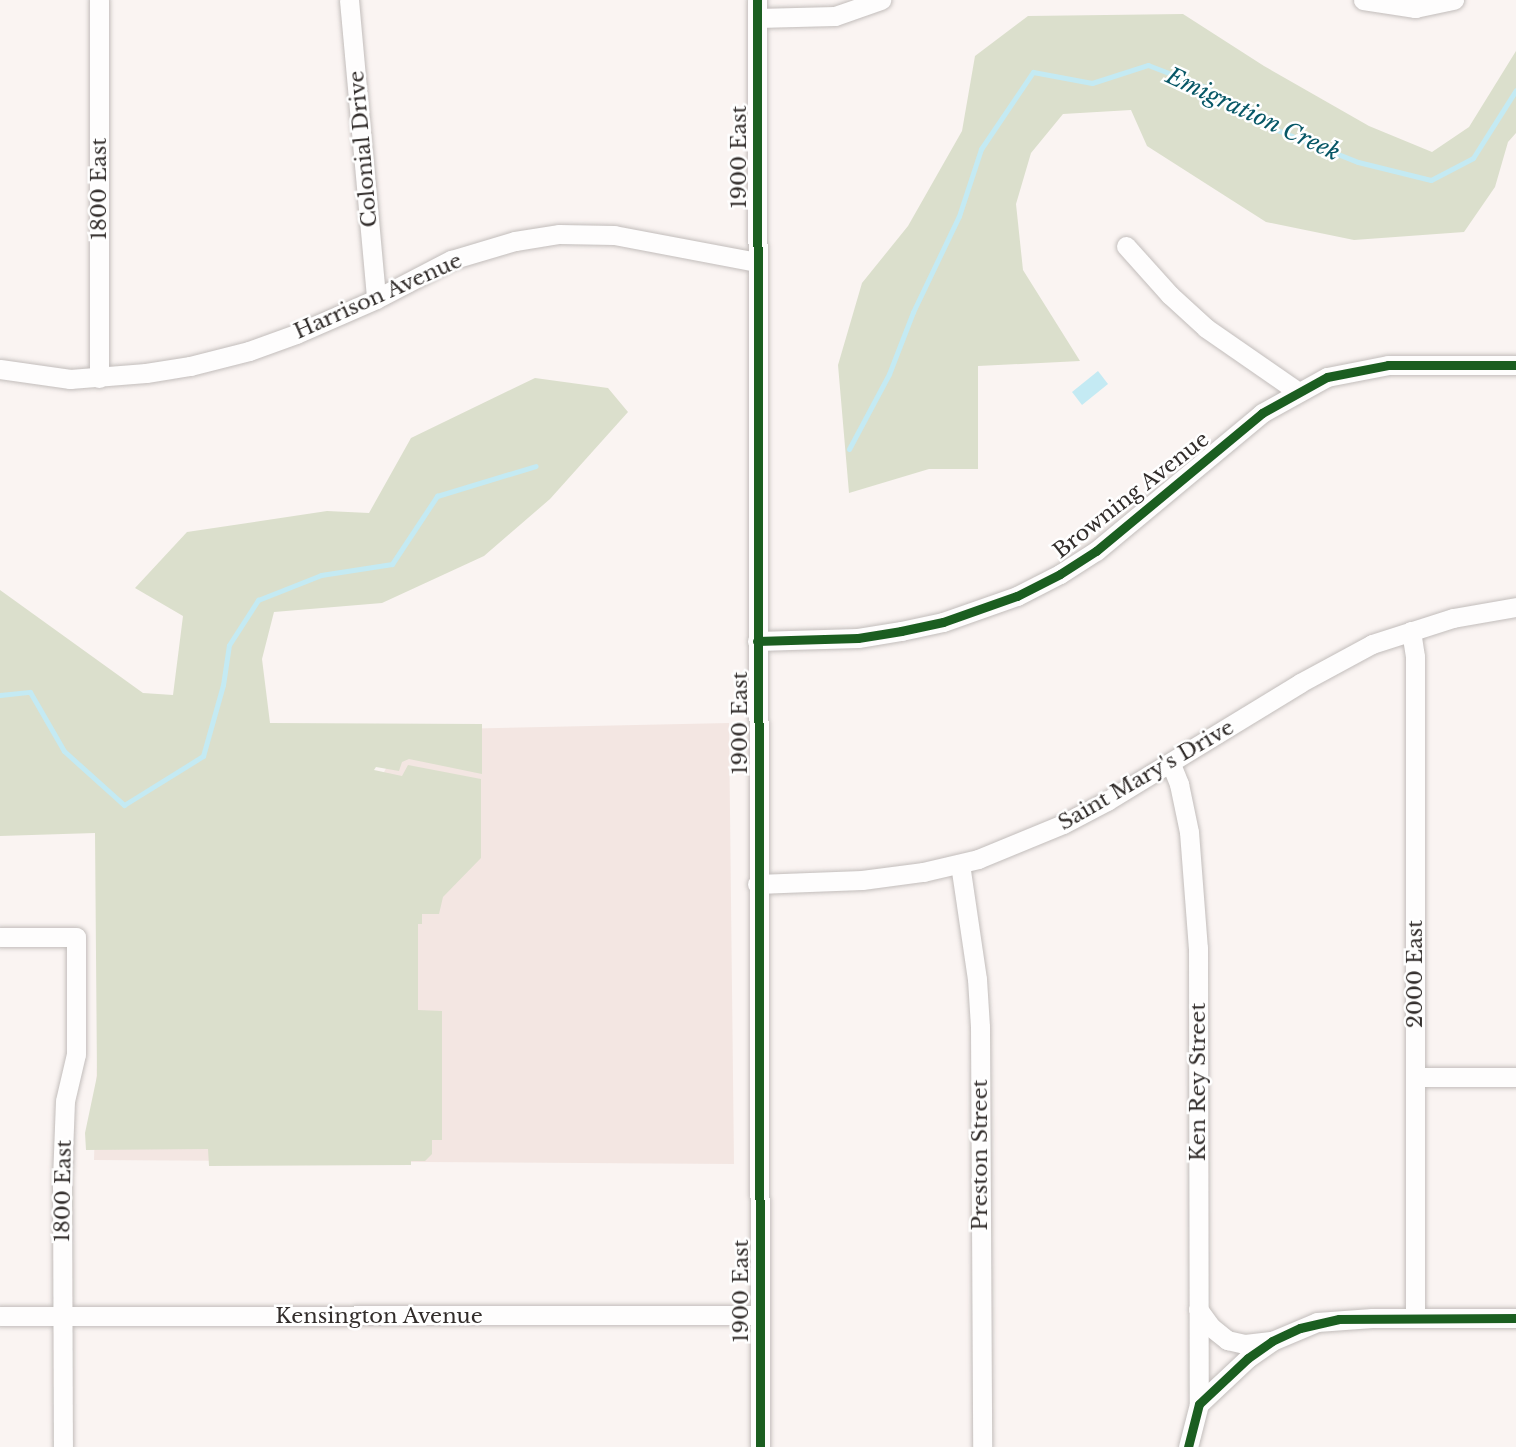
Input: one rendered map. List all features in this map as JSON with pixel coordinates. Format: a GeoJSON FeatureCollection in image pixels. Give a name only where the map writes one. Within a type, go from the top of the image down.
{"type":"FeatureCollection","features":[{"type":"Feature","properties":{"kind":"street","name":"1800 East"},"geometry":{"type":"LineString","coordinates":[[99,0],[99,378]]}},
{"type":"Feature","properties":{"kind":"street","name":"Colonial Drive"},"geometry":{"type":"LineString","coordinates":[[348,0],[376,299]]}},
{"type":"Feature","properties":{"kind":"street"},"geometry":{"type":"LineString","coordinates":[[757,9],[835,16],[881,0]]}},
{"type":"Feature","properties":{"kind":"street"},"geometry":{"type":"LineString","coordinates":[[1363,0],[1415,8],[1454,0]]}},
{"type":"Feature","properties":{"kind":"street","name":"1900 East"},"geometry":{"type":"LineString","coordinates":[[757,9],[760,1447]]}},
{"type":"Feature","properties":{"kind":"street","name":"Harrison Avenue"},"geometry":{"type":"LineString","coordinates":[[0,369],[48,377],[99,378],[190,366],[250,351],[376,299],[451,260],[515,241],[559,234],[614,234],[757,262]]}},
{"type":"Feature","properties":{"kind":"street"},"geometry":{"type":"LineString","coordinates":[[1126,246],[1170,295],[1206,328],[1297,391]]}},
{"type":"Feature","properties":{"kind":"street","name":"Browning Avenue"},"geometry":{"type":"LineString","coordinates":[[757,641],[858,638],[901,631],[956,618],[1017,596],[1060,574],[1096,551],[1262,413],[1297,391],[1327,377],[1388,365],[1516,365]]}},
{"type":"Feature","properties":{"kind":"street","name":"Saint Mary's Drive"},"geometry":{"type":"LineString","coordinates":[[757,884],[862,880],[960,864],[1063,824],[1171,764],[1335,663],[1411,631],[1453,618],[1516,607]]}},
{"type":"Feature","properties":{"kind":"street","name":"2000 East"},"geometry":{"type":"LineString","coordinates":[[1411,631],[1415,657],[1415,1317]]}},
{"type":"Feature","properties":{"kind":"street","name":"Ken Rey Street"},"geometry":{"type":"LineString","coordinates":[[1171,764],[1185,805],[1195,890],[1199,1404],[1188,1447]]}},
{"type":"Feature","properties":{"kind":"street","name":"Preston Street"},"geometry":{"type":"LineString","coordinates":[[960,864],[974,956],[980,1027],[982,1447]]}},
{"type":"Feature","properties":{"kind":"street","name":"1800 East"},"geometry":{"type":"LineString","coordinates":[[0,937],[76,937],[76,1054],[65,1101],[63,1447]]}},
{"type":"Feature","properties":{"kind":"street"},"geometry":{"type":"LineString","coordinates":[[1415,1077],[1516,1077]]}},
{"type":"Feature","properties":{"kind":"street"},"geometry":{"type":"LineString","coordinates":[[1198,1309],[1211,1327],[1227,1340],[1245,1343],[1272,1340]]}},
{"type":"Feature","properties":{"kind":"street","name":"Kensington Avenue"},"geometry":{"type":"LineString","coordinates":[[0,1316],[759,1315]]}},
{"type":"Feature","properties":{"kind":"street"},"geometry":{"type":"LineString","coordinates":[[1199,1404],[1248,1358],[1272,1340],[1308,1325],[1339,1318],[1516,1318]]}},
{"type":"Feature","properties":{"kind":"shaded area"},"geometry":{"type":"Polygon","coordinates":[[[729,723],[734,1164],[94,1160],[101,927],[345,847],[406,730],[729,723]]]}},
{"type":"Feature","properties":{"kind":"green space"},"geometry":{"type":"Polygon","coordinates":[[[1183,14],[1264,66],[1369,126],[1432,152],[1469,127],[1516,51],[1516,133],[1508,142],[1495,187],[1464,232],[1354,240],[1266,222],[1147,146],[1131,110],[1063,114],[1031,153],[1016,204],[1023,270],[1080,361],[978,366],[978,469],[929,469],[849,493],[838,365],[862,283],[908,226],[962,131],[975,56],[1028,16],[1183,14]]]}},
{"type":"Feature","properties":{"kind":"green space"},"geometry":{"type":"Polygon","coordinates":[[[535,378],[608,388],[628,412],[550,499],[484,556],[382,603],[274,612],[262,659],[270,723],[482,724],[482,774],[409,759],[402,762],[399,771],[376,767],[374,770],[402,776],[408,765],[481,779],[481,858],[443,897],[439,914],[422,914],[422,924],[418,924],[418,1010],[442,1011],[442,1140],[432,1140],[432,1154],[425,1161],[411,1161],[411,1165],[209,1166],[208,1149],[86,1150],[85,1133],[97,1076],[95,833],[0,836],[0,590],[143,693],[173,695],[183,616],[135,588],[187,532],[327,511],[369,513],[411,438],[535,378]]]}},
{"type":"Feature","properties":{"kind":"water"},"geometry":{"type":"Polygon","coordinates":[[[1098,371],[1108,384],[1082,405],[1072,392],[1098,371]]]}},
{"type":"Feature","properties":{"kind":"waterway","name":"Emigration Creek"},"geometry":{"type":"LineString","coordinates":[[849,449],[889,374],[913,312],[959,216],[981,149],[1033,72],[1092,83],[1148,65],[1205,87],[1272,128],[1358,162],[1431,180],[1473,158],[1516,90]]}},
{"type":"Feature","properties":{"kind":"waterway","name":"Emigration Creek"},"geometry":{"type":"LineString","coordinates":[[0,695],[30,692],[64,751],[124,805],[203,756],[223,685],[229,645],[258,600],[321,575],[392,564],[437,496],[536,466]]}},
{"type":"Feature","properties":{"kind":"cycle path"},"geometry":{"type":"LineString","coordinates":[[757,0],[760,1447]]}},
{"type":"Feature","properties":{"kind":"cycle path"},"geometry":{"type":"LineString","coordinates":[[757,641],[858,638],[901,631],[943,622],[1017,596],[1060,574],[1096,551],[1262,413],[1327,377],[1388,365],[1516,365]]}},
{"type":"Feature","properties":{"kind":"cycle path"},"geometry":{"type":"LineString","coordinates":[[1188,1447],[1199,1404],[1248,1358],[1272,1341],[1300,1328],[1339,1319],[1516,1318]]}}]}
